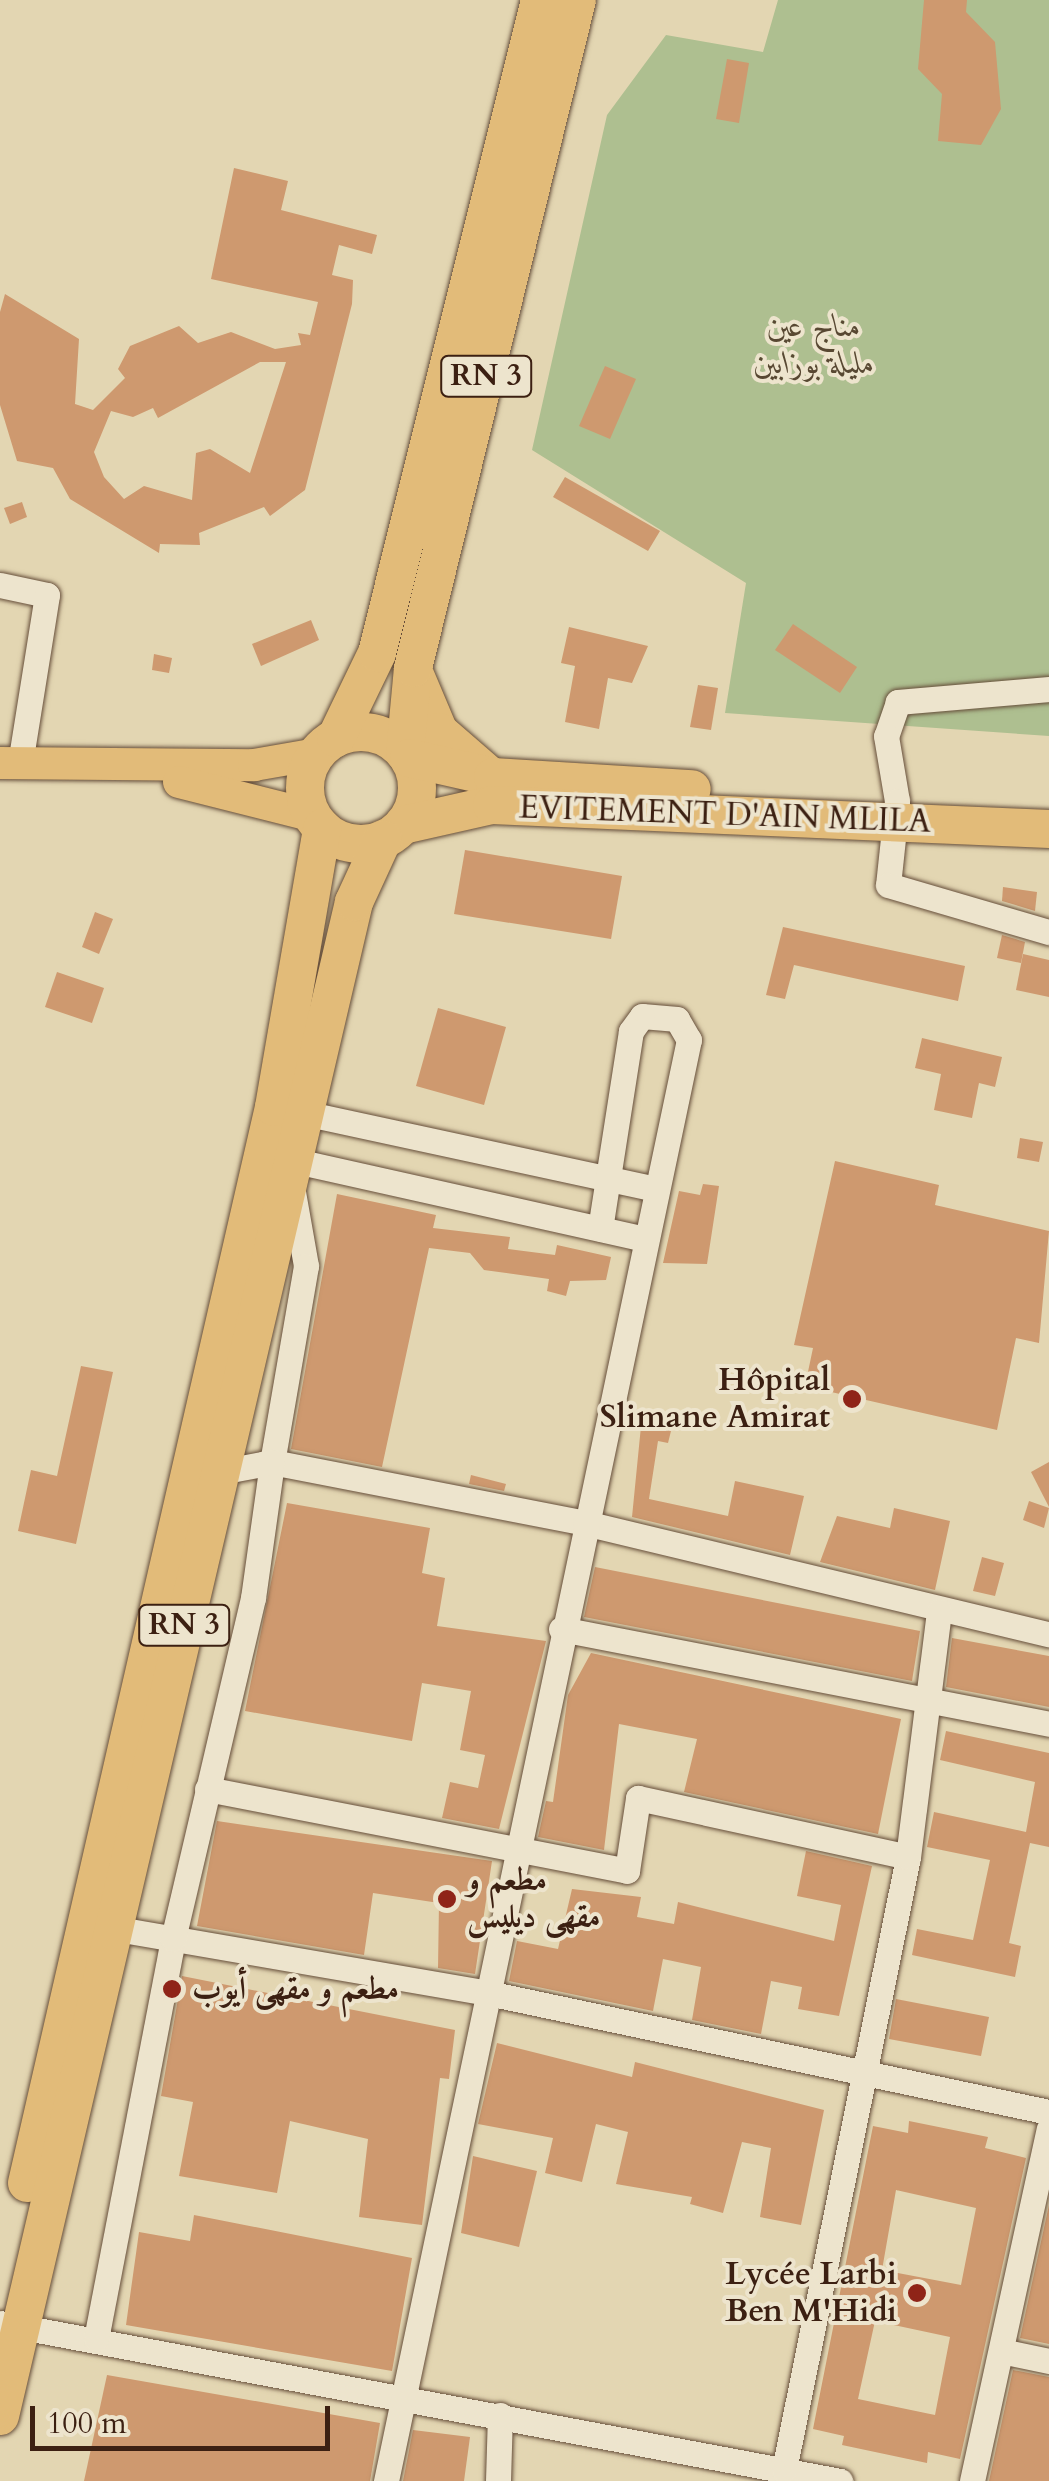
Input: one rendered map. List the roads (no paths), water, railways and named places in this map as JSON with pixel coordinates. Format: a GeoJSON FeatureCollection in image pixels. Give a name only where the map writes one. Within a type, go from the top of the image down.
{"type":"FeatureCollection","features":[{"type":"Feature","properties":{"kind":"highway","name":"RN 3"},"geometry":{"type":"LineString","coordinates":[[326,746],[377,654],[540,0]]}},
{"type":"Feature","properties":{"kind":"highway","name":"RN 3"},"geometry":{"type":"LineString","coordinates":[[407,756],[413,668],[576,0]]}},
{"type":"Feature","properties":{"kind":"highway"},"geometry":{"type":"LineString","coordinates":[[413,668],[439,732],[492,777]]}},
{"type":"Feature","properties":{"kind":"highway"},"geometry":{"type":"LineString","coordinates":[[365,732],[407,756],[417,793],[393,832],[345,841],[318,822],[305,790],[326,746],[365,732]]}},
{"type":"Feature","properties":{"kind":"highway","name":"EVITEMENT D'AIN MLILA"},"geometry":{"type":"LineString","coordinates":[[407,756],[492,777],[897,811],[1049,829]]}},
{"type":"Feature","properties":{"kind":"highway","name":"EVITEMENT D'AIN MLILA"},"geometry":{"type":"LineString","coordinates":[[393,832],[492,805],[1049,810]]}},
{"type":"Feature","properties":{"kind":"highway","name":"RN 3"},"geometry":{"type":"LineString","coordinates":[[96,1926],[220,1472],[282,1163],[318,822]]}},
{"type":"Feature","properties":{"kind":"highway","name":"RN 3"},"geometry":{"type":"LineString","coordinates":[[0,2416],[6,2315],[96,1926],[282,1163],[304,1113],[354,902],[393,832]]}},
{"type":"Feature","properties":{"kind":"main road"},"geometry":{"type":"LineString","coordinates":[[10,764],[254,765],[326,746]]}},
{"type":"Feature","properties":{"kind":"main road"},"geometry":{"type":"LineString","coordinates":[[86,767],[254,794],[318,822]]}},
{"type":"Feature","properties":{"kind":"street"},"geometry":{"type":"LineString","coordinates":[[0,585],[47,595],[10,764]]}},
{"type":"Feature","properties":{"kind":"street"},"geometry":{"type":"LineString","coordinates":[[1049,688],[890,708],[897,811],[888,886],[1049,932]]}},
{"type":"Feature","properties":{"kind":"street"},"geometry":{"type":"LineString","coordinates":[[386,2481],[561,1629],[689,1040],[677,1018],[642,1016],[631,1031],[600,1229]]}},
{"type":"Feature","properties":{"kind":"street"},"geometry":{"type":"LineString","coordinates":[[304,1113],[656,1189]]}},
{"type":"Feature","properties":{"kind":"street"},"geometry":{"type":"LineString","coordinates":[[96,2340],[173,1939],[253,1598],[306,1266],[282,1163],[645,1239]]}},
{"type":"Feature","properties":{"kind":"street"},"geometry":{"type":"LineString","coordinates":[[220,1472],[272,1462],[586,1523],[1049,1634]]}},
{"type":"Feature","properties":{"kind":"street"},"geometry":{"type":"LineString","coordinates":[[784,2470],[908,1857],[938,1610]]}},
{"type":"Feature","properties":{"kind":"street"},"geometry":{"type":"LineString","coordinates":[[561,1629],[1049,1724]]}},
{"type":"Feature","properties":{"kind":"street"},"geometry":{"type":"LineString","coordinates":[[207,1789],[517,1853],[627,1871],[638,1798],[908,1857]]}},
{"type":"Feature","properties":{"kind":"street"},"geometry":{"type":"LineString","coordinates":[[96,1926],[488,1993],[1049,2112]]}},
{"type":"Feature","properties":{"kind":"street"},"geometry":{"type":"LineString","coordinates":[[972,2481],[1049,2130]]}},
{"type":"Feature","properties":{"kind":"street"},"geometry":{"type":"LineString","coordinates":[[6,2315],[96,2340],[840,2481]]}},
{"type":"Feature","properties":{"kind":"street"},"geometry":{"type":"LineString","coordinates":[[1000,2351],[1049,2361]]}},
{"type":"Feature","properties":{"kind":"street"},"geometry":{"type":"LineString","coordinates":[[498,2481],[500,2415]]}},
{"type":"Feature","properties":{"kind":"place","name":"Hôpital Slimane Amirat"},"geometry":{"type":"Point","coordinates":[852,1399]}},
{"type":"Feature","properties":{"kind":"place","name":"مطعم و مقهى ديليس"},"geometry":{"type":"Point","coordinates":[447,1899]}},
{"type":"Feature","properties":{"kind":"place","name":"مطعم و مقهى أيوب"},"geometry":{"type":"Point","coordinates":[172,1989]}},
{"type":"Feature","properties":{"kind":"place","name":"Lycée Larbi Ben M'Hidi"},"geometry":{"type":"Point","coordinates":[917,2293]}},
{"type":"Feature","properties":{"kind":"park label","name":"مناج عين مليلة بوزابين"},"geometry":{"type":"Point","coordinates":[814,346]}}]}
